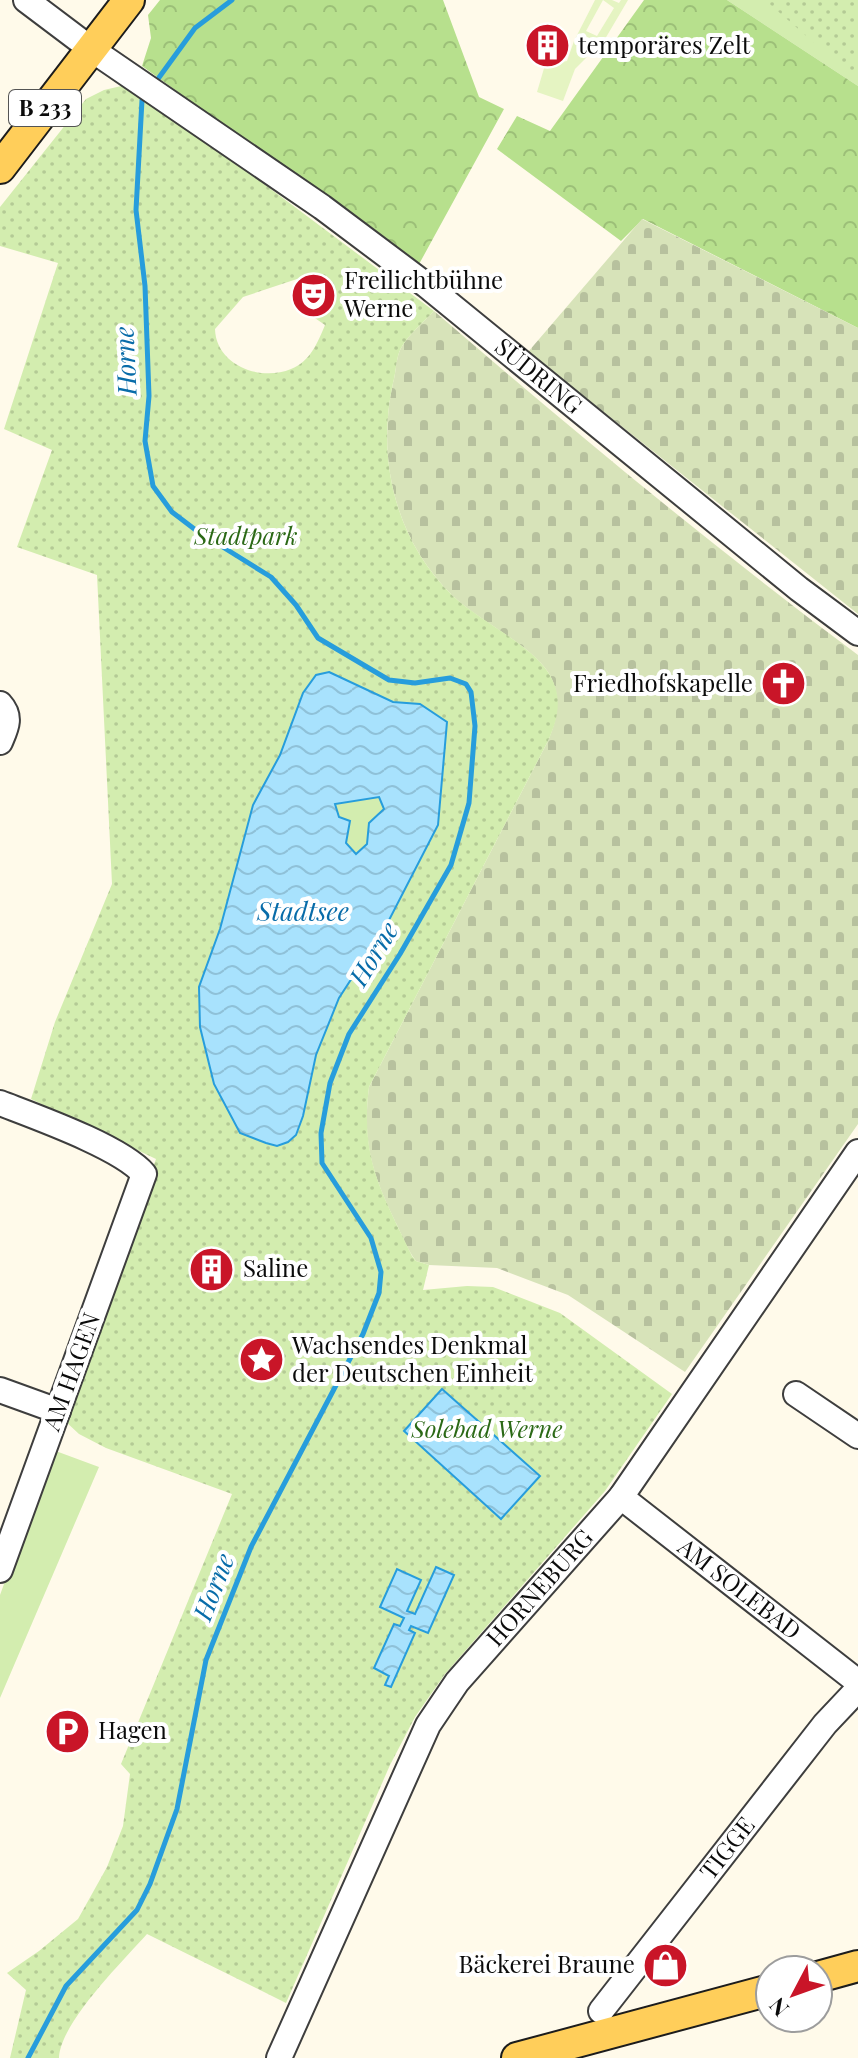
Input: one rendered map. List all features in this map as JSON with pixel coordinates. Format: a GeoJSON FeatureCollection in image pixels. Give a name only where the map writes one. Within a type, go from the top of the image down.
{"type":"FeatureCollection","features":[{"type":"Feature","properties":{"kind":"main road","name":"B 233"},"geometry":{"type":"LineString","coordinates":[[0,168],[129,0]]}},
{"type":"Feature","properties":{"kind":"main road"},"geometry":{"type":"LineString","coordinates":[[834,1973],[858,1966]]}},
{"type":"Feature","properties":{"kind":"main road"},"geometry":{"type":"LineString","coordinates":[[517,2058],[754,1994]]}},
{"type":"Feature","properties":{"kind":"street","name":"SÜDRING"},"geometry":{"type":"LineString","coordinates":[[26,0],[91,49],[322,207],[426,285],[799,589],[858,633]]}},
{"type":"Feature","properties":{"kind":"street"},"geometry":{"type":"LineString","coordinates":[[0,704],[7,711],[8,721],[0,742]]}},
{"type":"Feature","properties":{"kind":"street","name":"AM HAGEN"},"geometry":{"type":"LineString","coordinates":[[0,1103],[133,1161],[144,1174],[0,1570]]}},
{"type":"Feature","properties":{"kind":"street","name":"HORNEBURG"},"geometry":{"type":"LineString","coordinates":[[279,2058],[428,1725],[457,1682],[621,1497],[848,1187],[858,1152]]}},
{"type":"Feature","properties":{"kind":"street"},"geometry":{"type":"LineString","coordinates":[[0,1390],[58,1411]]}},
{"type":"Feature","properties":{"kind":"street"},"geometry":{"type":"LineString","coordinates":[[796,1394],[858,1436]]}},
{"type":"Feature","properties":{"kind":"street","name":"AM SOLEBAD"},"geometry":{"type":"LineString","coordinates":[[621,1497],[858,1682]]}},
{"type":"Feature","properties":{"kind":"street","name":"TIGGE"},"geometry":{"type":"LineString","coordinates":[[601,2011],[825,1724],[858,1689]]}},
{"type":"Feature","properties":{"kind":"green space"},"geometry":{"type":"Polygon","coordinates":[[[160,0],[443,0],[479,97],[504,109],[418,266],[142,66],[151,38],[148,15],[160,0]]]}},
{"type":"Feature","properties":{"kind":"green space"},"geometry":{"type":"Polygon","coordinates":[[[595,0],[603,0],[612,0],[619,3],[628,0],[605,39],[575,69],[563,101],[537,92],[545,65],[567,61],[595,0]],[[603,0],[586,31],[597,36],[614,8],[603,0]]]}},
{"type":"Feature","properties":{"kind":"green space"},"geometry":{"type":"Polygon","coordinates":[[[644,0],[727,0],[858,86],[858,328],[643,219],[621,241],[497,149],[517,116],[550,131],[644,0]]]}},
{"type":"Feature","properties":{"kind":"green space"},"geometry":{"type":"Polygon","coordinates":[[[727,0],[858,0],[858,86],[727,0]]]}},
{"type":"Feature","properties":{"kind":"green space"},"geometry":{"type":"Polygon","coordinates":[[[765,0],[858,0],[858,81],[765,0]]]}},
{"type":"Feature","properties":{"kind":"green space","name":"Stadtpark"},"geometry":{"type":"Polygon","coordinates":[[[130,84],[434,311],[404,343],[397,360],[388,412],[387,441],[395,498],[404,525],[433,574],[453,596],[539,661],[553,681],[558,706],[548,741],[369,1087],[367,1112],[371,1156],[383,1194],[412,1256],[416,1261],[429,1265],[423,1290],[493,1287],[560,1313],[672,1394],[605,1491],[445,1674],[415,1717],[390,1765],[286,2003],[147,1934],[81,2011],[62,2044],[59,2058],[10,2058],[26,1990],[7,1973],[78,1919],[107,1867],[123,1826],[130,1774],[121,1764],[232,1494],[106,1448],[79,1434],[65,1421],[156,1159],[31,1099],[55,1022],[112,884],[97,575],[17,547],[52,450],[4,429],[58,263],[0,246],[0,207],[86,99],[104,90],[130,84]],[[297,279],[243,297],[215,329],[217,342],[231,361],[254,372],[266,373],[291,369],[308,356],[325,325],[309,314],[297,279]],[[328,672],[253,805],[220,929],[199,987],[214,1084],[240,1133],[303,1116],[316,1055],[339,998],[387,924],[438,825],[420,704],[393,702],[328,672]]]}},
{"type":"Feature","properties":{"kind":"green space"},"geometry":{"type":"Polygon","coordinates":[[[642,219],[858,328],[858,614],[528,352],[642,219]]]}},
{"type":"Feature","properties":{"kind":"green space"},"geometry":{"type":"Polygon","coordinates":[[[434,311],[643,487],[858,655],[858,1124],[685,1372],[568,1295],[497,1268],[429,1265],[416,1261],[387,1204],[371,1157],[367,1124],[369,1087],[548,741],[557,706],[552,680],[539,661],[453,596],[433,574],[404,525],[395,498],[387,441],[388,412],[397,360],[404,343],[434,311]]]}},
{"type":"Feature","properties":{"kind":"green space"},"geometry":{"type":"Polygon","coordinates":[[[379,797],[384,809],[370,823],[367,844],[356,854],[346,843],[335,804],[379,797]]]}},
{"type":"Feature","properties":{"kind":"green space"},"geometry":{"type":"Polygon","coordinates":[[[53,1450],[99,1467],[0,1698],[0,1595],[53,1450]]]}},
{"type":"Feature","properties":{"kind":"water","name":"Stadtsee"},"geometry":{"type":"Polygon","coordinates":[[[329,672],[393,702],[420,704],[447,722],[438,825],[387,924],[339,998],[316,1055],[296,1135],[277,1146],[240,1133],[214,1084],[200,1027],[199,987],[220,929],[253,805],[280,755],[303,693],[316,675],[329,672]],[[379,797],[335,804],[339,817],[350,821],[346,843],[356,854],[367,844],[369,823],[384,809],[379,797]]]}},
{"type":"Feature","properties":{"kind":"water"},"geometry":{"type":"Polygon","coordinates":[[[442,1389],[540,1476],[501,1519],[404,1431],[442,1389]]]}},
{"type":"Feature","properties":{"kind":"water"},"geometry":{"type":"Polygon","coordinates":[[[436,1567],[454,1575],[428,1633],[411,1626],[409,1630],[415,1633],[391,1687],[385,1685],[389,1676],[374,1668],[394,1624],[400,1626],[404,1618],[380,1607],[397,1569],[421,1580],[407,1611],[415,1614],[436,1567]]]}},
{"type":"Feature","properties":{"kind":"waterway","name":"Horne"},"geometry":{"type":"LineString","coordinates":[[155,83],[195,28],[232,0]]}},
{"type":"Feature","properties":{"kind":"waterway","name":"Horne"},"geometry":{"type":"LineString","coordinates":[[28,2058],[66,1986],[137,1910],[150,1884],[177,1809],[206,1660],[251,1547],[363,1334],[379,1293],[381,1272],[371,1238],[322,1163],[321,1133],[330,1083],[349,1034],[451,865],[469,803],[475,726],[471,692],[466,684],[450,678],[415,683],[389,680],[318,638],[296,605],[271,577],[172,512],[153,486],[145,441],[149,396],[145,286],[136,210],[142,100],[146,95]]}},
{"type":"Feature","properties":{"kind":"place","name":"temporäres Zelt"},"geometry":{"type":"Point","coordinates":[547,46]}},
{"type":"Feature","properties":{"kind":"place","name":"Freilichtbühne Werne"},"geometry":{"type":"Point","coordinates":[313,295]}},
{"type":"Feature","properties":{"kind":"place","name":"Friedhofskapelle"},"geometry":{"type":"Point","coordinates":[784,684]}},
{"type":"Feature","properties":{"kind":"place","name":"Saline"},"geometry":{"type":"Point","coordinates":[212,1269]}},
{"type":"Feature","properties":{"kind":"place","name":"Wachsendes Denkmal der Deutschen Einheit"},"geometry":{"type":"Point","coordinates":[261,1360]}},
{"type":"Feature","properties":{"kind":"place","name":"Hagen"},"geometry":{"type":"Point","coordinates":[67,1731]}},
{"type":"Feature","properties":{"kind":"place","name":"Bäckerei Braune"},"geometry":{"type":"Point","coordinates":[666,1965]}},
{"type":"Feature","properties":{"kind":"park label","name":"Solebad Werne"},"geometry":{"type":"Point","coordinates":[487,1430]}}]}
